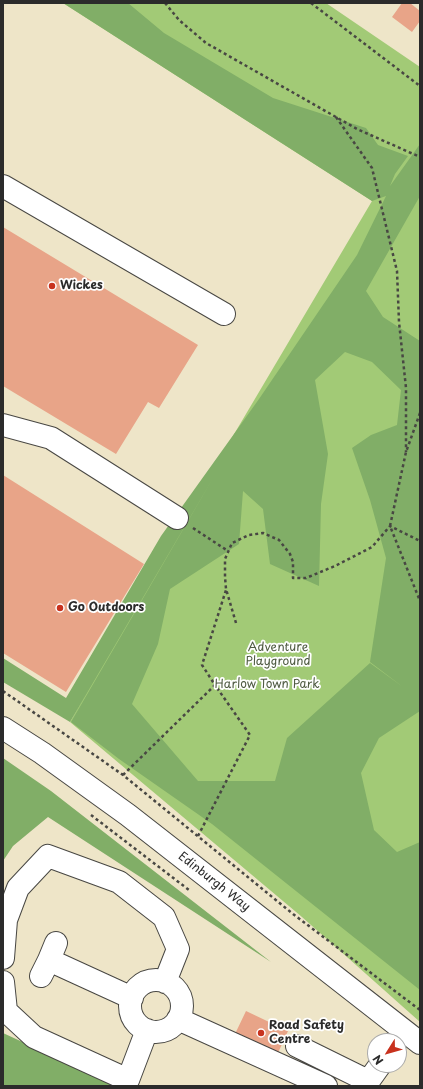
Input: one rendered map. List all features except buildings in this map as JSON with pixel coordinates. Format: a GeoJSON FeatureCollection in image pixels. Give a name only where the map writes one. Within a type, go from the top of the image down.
{"type":"FeatureCollection","features":[{"type":"Feature","properties":{"kind":"main road"},"geometry":{"type":"LineString","coordinates":[[3,186],[224,314]]}},
{"type":"Feature","properties":{"kind":"main road"},"geometry":{"type":"LineString","coordinates":[[3,425],[51,438],[177,518]]}},
{"type":"Feature","properties":{"kind":"main road","name":"Edinburgh Way"},"geometry":{"type":"LineString","coordinates":[[3,728],[42,753],[128,815],[408,1039]]}},
{"type":"Feature","properties":{"kind":"main road"},"geometry":{"type":"LineString","coordinates":[[3,958],[6,920],[18,888],[48,856],[119,882],[164,917],[178,950],[165,982]]}},
{"type":"Feature","properties":{"kind":"main road"},"geometry":{"type":"LineString","coordinates":[[49,960],[132,998]]}},
{"type":"Feature","properties":{"kind":"main road"},"geometry":{"type":"LineString","coordinates":[[151,980],[165,982],[173,986],[179,993],[182,1001],[181,1015],[167,1029],[158,1032],[147,1030],[139,1025],[133,1018],[131,1009],[132,998],[136,990],[151,980]]}},
{"type":"Feature","properties":{"kind":"main road"},"geometry":{"type":"LineString","coordinates":[[3,982],[6,1011],[34,1037],[95,1067],[135,1083],[147,1030]]}},
{"type":"Feature","properties":{"kind":"main road"},"geometry":{"type":"LineString","coordinates":[[178,1019],[326,1086]]}},
{"type":"Feature","properties":{"kind":"main road"},"geometry":{"type":"LineString","coordinates":[[297,1046],[371,1077]]}},
{"type":"Feature","properties":{"kind":"path"},"geometry":{"type":"LineString","coordinates":[[165,3],[179,20],[206,43],[357,129],[420,157]]}},
{"type":"Feature","properties":{"kind":"path"},"geometry":{"type":"LineString","coordinates":[[311,3],[420,86]]}},
{"type":"Feature","properties":{"kind":"path"},"geometry":{"type":"LineString","coordinates":[[336,117],[372,168],[397,271],[399,322],[406,388],[406,452]]}},
{"type":"Feature","properties":{"kind":"path"},"geometry":{"type":"LineString","coordinates":[[236,623],[226,589],[225,559],[232,543],[249,535],[262,533],[278,540],[290,554],[293,562],[293,578],[306,578],[335,566],[372,547],[390,526],[406,452],[420,413]]}},
{"type":"Feature","properties":{"kind":"path"},"geometry":{"type":"LineString","coordinates":[[177,518],[228,551]]}},
{"type":"Feature","properties":{"kind":"path"},"geometry":{"type":"LineString","coordinates":[[390,526],[420,541]]}},
{"type":"Feature","properties":{"kind":"path"},"geometry":{"type":"LineString","coordinates":[[390,526],[420,601]]}},
{"type":"Feature","properties":{"kind":"path"},"geometry":{"type":"LineString","coordinates":[[198,836],[250,735],[202,665],[226,589]]}},
{"type":"Feature","properties":{"kind":"path"},"geometry":{"type":"LineString","coordinates":[[123,775],[215,685]]}},
{"type":"Feature","properties":{"kind":"path"},"geometry":{"type":"LineString","coordinates":[[3,691],[123,775],[293,914],[420,1010]]}},
{"type":"Feature","properties":{"kind":"green space","name":"Harlow Town Park"},"geometry":{"type":"Polygon","coordinates":[[[63,3],[326,3],[420,67],[420,1022],[302,917],[70,722],[172,539],[372,201],[63,3]]]}},
{"type":"Feature","properties":{"kind":"green space"},"geometry":{"type":"Polygon","coordinates":[[[63,3],[128,3],[164,33],[273,98],[366,128],[378,145],[408,156],[395,174],[390,186],[420,144],[420,196],[366,291],[383,317],[420,341],[420,711],[379,738],[361,773],[374,830],[397,852],[420,842],[420,990],[212,824],[119,759],[71,722],[216,473],[70,722],[3,682],[3,658],[66,698],[161,536],[259,399],[357,255],[386,196],[372,201],[63,3]],[[345,352],[315,380],[328,454],[321,504],[319,586],[270,564],[263,509],[243,491],[239,544],[170,589],[158,644],[132,704],[198,781],[275,781],[287,738],[370,663],[403,687],[370,662],[386,558],[370,500],[352,448],[371,435],[397,425],[401,390],[372,362],[345,352]]]}},
{"type":"Feature","properties":{"kind":"green space"},"geometry":{"type":"Polygon","coordinates":[[[3,758],[51,791],[271,962],[48,817],[13,846],[3,861],[3,758]]]}},
{"type":"Feature","properties":{"kind":"green space"},"geometry":{"type":"Polygon","coordinates":[[[3,1033],[118,1086],[3,1086],[3,1033]]]}},
{"type":"Feature","properties":{"kind":"place","name":"Wickes"},"geometry":{"type":"Point","coordinates":[52,286]}},
{"type":"Feature","properties":{"kind":"place","name":"Go Outdoors"},"geometry":{"type":"Point","coordinates":[60,608]}},
{"type":"Feature","properties":{"kind":"place","name":"Road Safety Centre"},"geometry":{"type":"Point","coordinates":[261,1033]}},
{"type":"Feature","properties":{"kind":"park label","name":"Adventure Playground"},"geometry":{"type":"Point","coordinates":[278,655]}}]}
